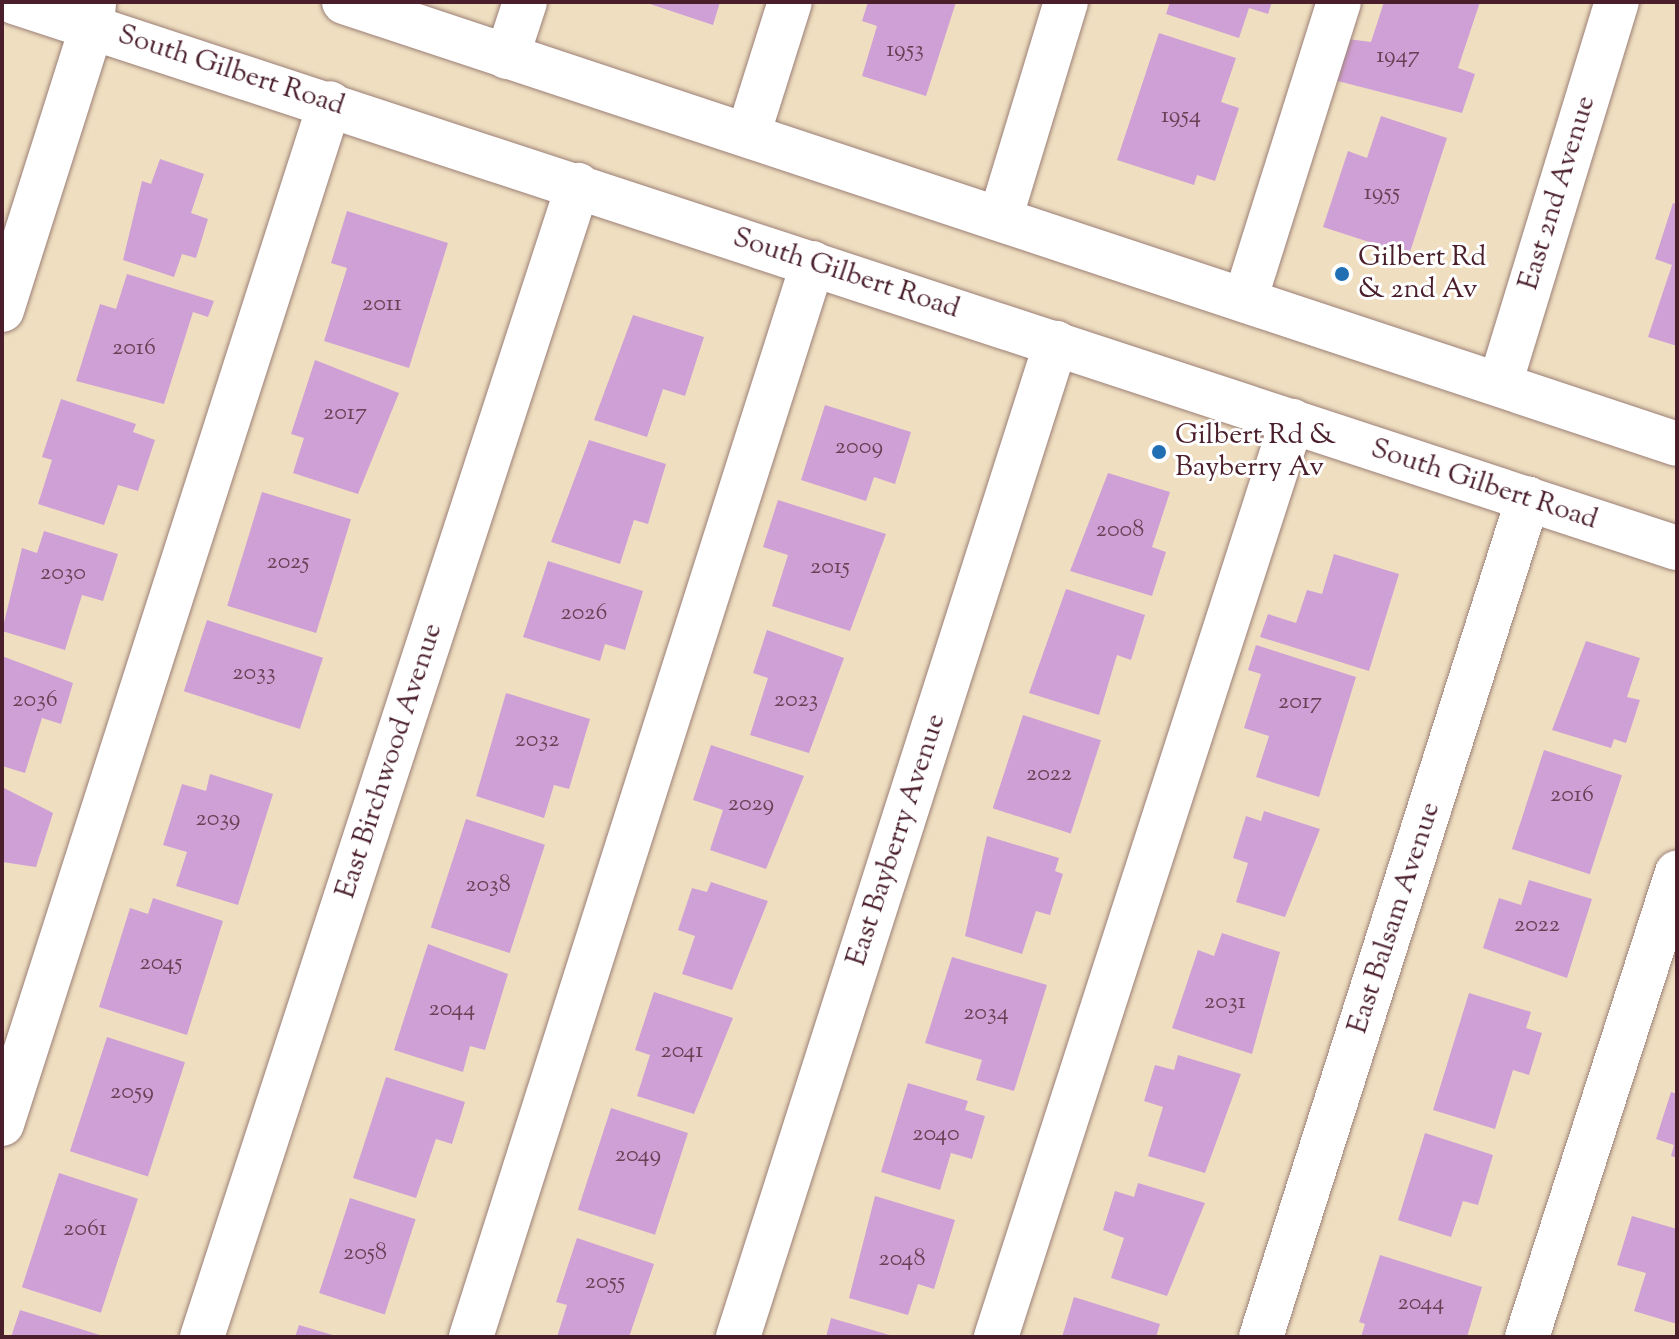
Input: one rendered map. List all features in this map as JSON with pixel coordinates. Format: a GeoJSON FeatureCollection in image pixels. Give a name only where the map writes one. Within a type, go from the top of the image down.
{"type":"FeatureCollection","features":[{"type":"Feature","properties":{"kind":"street","name":"South Gilbert Road"},"geometry":{"type":"LineString","coordinates":[[14,2],[93,14],[330,103],[1677,548]]}},
{"type":"Feature","properties":{"kind":"street"},"geometry":{"type":"LineString","coordinates":[[344,2],[1677,444]]}},
{"type":"Feature","properties":{"kind":"street"},"geometry":{"type":"LineString","coordinates":[[507,57],[525,2]]}},
{"type":"Feature","properties":{"kind":"street"},"geometry":{"type":"LineString","coordinates":[[748,135],[790,2]]}},
{"type":"Feature","properties":{"kind":"street"},"geometry":{"type":"LineString","coordinates":[[1000,219],[1066,2]]}},
{"type":"Feature","properties":{"kind":"street"},"geometry":{"type":"LineString","coordinates":[[1245,300],[1339,2]]}},
{"type":"Feature","properties":{"kind":"street","name":"East 2nd Avenue"},"geometry":{"type":"LineString","coordinates":[[1500,384],[1617,2]]}},
{"type":"Feature","properties":{"kind":"street"},"geometry":{"type":"LineString","coordinates":[[2,310],[93,14]]}},
{"type":"Feature","properties":{"kind":"street"},"geometry":{"type":"LineString","coordinates":[[2,1124],[330,103]]}},
{"type":"Feature","properties":{"kind":"street","name":"East Birchwood Avenue"},"geometry":{"type":"LineString","coordinates":[[202,1337],[578,185]]}},
{"type":"Feature","properties":{"kind":"street"},"geometry":{"type":"LineString","coordinates":[[471,1337],[813,263]]}},
{"type":"Feature","properties":{"kind":"street","name":"East Bayberry Avenue"},"geometry":{"type":"LineString","coordinates":[[738,1337],[1056,343]]}},
{"type":"Feature","properties":{"kind":"street"},"geometry":{"type":"LineString","coordinates":[[996,1337],[1292,421]]}},
{"type":"Feature","properties":{"kind":"street","name":"East Balsam Avenue"},"geometry":{"type":"LineString","coordinates":[[1261,1337],[1528,499]]}},
{"type":"Feature","properties":{"kind":"street"},"geometry":{"type":"LineString","coordinates":[[1527,1337],[1677,873]]}},
{"type":"Feature","properties":{"kind":"building"},"geometry":{"type":"Polygon","coordinates":[[[644,2],[720,2],[713,25],[644,2]]]}},
{"type":"Feature","properties":{"kind":"building"},"geometry":{"type":"Polygon","coordinates":[[[868,2],[956,2],[926,96],[862,76],[877,26],[862,21],[868,2]]]}},
{"type":"Feature","properties":{"kind":"building"},"geometry":{"type":"Polygon","coordinates":[[[1170,2],[1272,2],[1268,14],[1249,8],[1239,38],[1166,14],[1170,2]]]}},
{"type":"Feature","properties":{"kind":"building"},"geometry":{"type":"Polygon","coordinates":[[[1384,2],[1480,2],[1458,68],[1475,74],[1462,113],[1326,78],[1340,38],[1371,42],[1384,2]]]}},
{"type":"Feature","properties":{"kind":"building"},"geometry":{"type":"Polygon","coordinates":[[[1159,33],[1236,58],[1221,102],[1239,108],[1215,181],[1197,175],[1194,185],[1117,160],[1159,33]]]}},
{"type":"Feature","properties":{"kind":"building"},"geometry":{"type":"Polygon","coordinates":[[[1381,116],[1447,138],[1409,255],[1323,227],[1348,151],[1367,158],[1381,116]]]}},
{"type":"Feature","properties":{"kind":"building"},"geometry":{"type":"Polygon","coordinates":[[[160,159],[204,174],[191,213],[208,219],[196,258],[182,254],[174,277],[123,260],[142,181],[151,184],[160,159]]]}},
{"type":"Feature","properties":{"kind":"building"},"geometry":{"type":"Polygon","coordinates":[[[1673,203],[1677,204],[1677,346],[1648,337],[1672,265],[1655,259],[1673,203]]]}},
{"type":"Feature","properties":{"kind":"building"},"geometry":{"type":"Polygon","coordinates":[[[347,211],[448,243],[409,368],[324,341],[347,268],[331,263],[347,211]]]}},
{"type":"Feature","properties":{"kind":"building"},"geometry":{"type":"Polygon","coordinates":[[[127,274],[214,301],[208,317],[193,312],[164,404],[76,381],[100,304],[116,309],[127,274]]]}},
{"type":"Feature","properties":{"kind":"building"},"geometry":{"type":"Polygon","coordinates":[[[633,315],[704,337],[685,396],[663,389],[647,437],[594,420],[633,315]]]}},
{"type":"Feature","properties":{"kind":"building"},"geometry":{"type":"Polygon","coordinates":[[[315,360],[399,393],[358,494],[293,473],[304,438],[291,434],[315,360]]]}},
{"type":"Feature","properties":{"kind":"building"},"geometry":{"type":"Polygon","coordinates":[[[61,399],[136,424],[133,432],[155,440],[138,491],[118,485],[104,525],[38,504],[52,460],[42,457],[61,399]]]}},
{"type":"Feature","properties":{"kind":"building"},"geometry":{"type":"Polygon","coordinates":[[[825,405],[911,432],[895,484],[874,477],[866,501],[801,480],[825,405]]]}},
{"type":"Feature","properties":{"kind":"building"},"geometry":{"type":"Polygon","coordinates":[[[589,440],[666,464],[648,524],[634,520],[620,564],[551,542],[589,440]]]}},
{"type":"Feature","properties":{"kind":"building"},"geometry":{"type":"Polygon","coordinates":[[[1108,473],[1170,492],[1152,547],[1166,552],[1152,596],[1070,571],[1108,473]]]}},
{"type":"Feature","properties":{"kind":"building"},"geometry":{"type":"Polygon","coordinates":[[[262,492],[351,519],[316,633],[227,606],[262,492]]]}},
{"type":"Feature","properties":{"kind":"building"},"geometry":{"type":"Polygon","coordinates":[[[778,500],[886,534],[850,631],[772,606],[788,555],[763,547],[778,500]]]}},
{"type":"Feature","properties":{"kind":"building"},"geometry":{"type":"Polygon","coordinates":[[[44,531],[118,554],[103,601],[82,595],[65,650],[2,631],[22,548],[37,553],[44,531]]]}},
{"type":"Feature","properties":{"kind":"building"},"geometry":{"type":"Polygon","coordinates":[[[1334,554],[1399,574],[1369,671],[1260,637],[1268,614],[1296,623],[1307,590],[1322,594],[1334,554]]]}},
{"type":"Feature","properties":{"kind":"building"},"geometry":{"type":"Polygon","coordinates":[[[548,561],[643,591],[625,650],[605,644],[600,661],[523,637],[548,561]]]}},
{"type":"Feature","properties":{"kind":"building"},"geometry":{"type":"Polygon","coordinates":[[[1066,589],[1145,615],[1131,660],[1117,655],[1099,715],[1029,693],[1066,589]]]}},
{"type":"Feature","properties":{"kind":"building"},"geometry":{"type":"Polygon","coordinates":[[[207,620],[323,658],[300,729],[184,691],[207,620]]]}},
{"type":"Feature","properties":{"kind":"building"},"geometry":{"type":"Polygon","coordinates":[[[767,630],[844,658],[809,753],[750,735],[768,678],[753,673],[767,630]]]}},
{"type":"Feature","properties":{"kind":"building"},"geometry":{"type":"Polygon","coordinates":[[[1586,641],[1640,658],[1627,697],[1640,700],[1626,743],[1614,739],[1611,748],[1552,730],[1586,641]]]}},
{"type":"Feature","properties":{"kind":"building"},"geometry":{"type":"Polygon","coordinates":[[[1256,645],[1356,677],[1319,797],[1256,777],[1269,736],[1244,728],[1261,674],[1248,670],[1256,645]]]}},
{"type":"Feature","properties":{"kind":"building"},"geometry":{"type":"Polygon","coordinates":[[[2,656],[73,683],[61,724],[42,718],[25,773],[2,766],[2,656]]]}},
{"type":"Feature","properties":{"kind":"building"},"geometry":{"type":"Polygon","coordinates":[[[506,693],[590,719],[569,789],[554,785],[544,818],[476,796],[506,693]]]}},
{"type":"Feature","properties":{"kind":"building"},"geometry":{"type":"Polygon","coordinates":[[[1023,715],[1101,740],[1071,834],[993,808],[1023,715]]]}},
{"type":"Feature","properties":{"kind":"building"},"geometry":{"type":"Polygon","coordinates":[[[711,745],[804,776],[766,869],[710,850],[723,810],[693,800],[711,745]]]}},
{"type":"Feature","properties":{"kind":"building"},"geometry":{"type":"Polygon","coordinates":[[[1544,750],[1622,775],[1590,874],[1512,849],[1544,750]]]}},
{"type":"Feature","properties":{"kind":"building"},"geometry":{"type":"Polygon","coordinates":[[[210,774],[273,794],[238,905],[176,886],[187,852],[163,845],[182,784],[206,791],[210,774]]]}},
{"type":"Feature","properties":{"kind":"building"},"geometry":{"type":"Polygon","coordinates":[[[2,787],[53,813],[36,867],[2,862],[2,787]]]}},
{"type":"Feature","properties":{"kind":"building"},"geometry":{"type":"Polygon","coordinates":[[[1264,811],[1320,829],[1285,917],[1236,902],[1248,863],[1233,858],[1246,816],[1261,821],[1264,811]]]}},
{"type":"Feature","properties":{"kind":"building"},"geometry":{"type":"Polygon","coordinates":[[[466,819],[545,845],[510,953],[431,927],[466,819]]]}},
{"type":"Feature","properties":{"kind":"building"},"geometry":{"type":"Polygon","coordinates":[[[987,836],[1059,858],[1055,871],[1063,874],[1050,915],[1036,911],[1022,954],[965,936],[987,836]]]}},
{"type":"Feature","properties":{"kind":"building"},"geometry":{"type":"Polygon","coordinates":[[[1529,880],[1592,899],[1567,978],[1483,948],[1499,898],[1521,905],[1529,880]]]}},
{"type":"Feature","properties":{"kind":"building"},"geometry":{"type":"Polygon","coordinates":[[[711,882],[768,901],[732,990],[682,974],[695,936],[678,930],[692,888],[707,892],[711,882]]]}},
{"type":"Feature","properties":{"kind":"building"},"geometry":{"type":"Polygon","coordinates":[[[153,898],[223,921],[187,1035],[99,1007],[130,908],[148,914],[153,898]]]}},
{"type":"Feature","properties":{"kind":"building"},"geometry":{"type":"Polygon","coordinates":[[[1222,933],[1280,952],[1252,1054],[1172,1028],[1198,950],[1214,956],[1222,933]]]}},
{"type":"Feature","properties":{"kind":"building"},"geometry":{"type":"Polygon","coordinates":[[[428,944],[508,974],[485,1050],[470,1046],[463,1072],[394,1050],[428,944]]]}},
{"type":"Feature","properties":{"kind":"building"},"geometry":{"type":"Polygon","coordinates":[[[952,957],[1047,985],[1014,1091],[976,1080],[982,1060],[925,1043],[952,957]]]}},
{"type":"Feature","properties":{"kind":"building"},"geometry":{"type":"Polygon","coordinates":[[[654,992],[733,1018],[694,1114],[637,1096],[650,1055],[635,1050],[654,992]]]}},
{"type":"Feature","properties":{"kind":"building"},"geometry":{"type":"Polygon","coordinates":[[[1469,993],[1531,1012],[1526,1028],[1542,1033],[1529,1075],[1513,1070],[1495,1129],[1433,1110],[1469,993]]]}},
{"type":"Feature","properties":{"kind":"building"},"geometry":{"type":"Polygon","coordinates":[[[107,1037],[185,1062],[148,1176],[70,1151],[107,1037]]]}},
{"type":"Feature","properties":{"kind":"building"},"geometry":{"type":"Polygon","coordinates":[[[1178,1055],[1241,1074],[1205,1173],[1148,1156],[1163,1107],[1144,1101],[1155,1065],[1174,1070],[1178,1055]]]}},
{"type":"Feature","properties":{"kind":"building"},"geometry":{"type":"Polygon","coordinates":[[[386,1077],[465,1102],[452,1144],[436,1139],[416,1198],[353,1178],[386,1077]]]}},
{"type":"Feature","properties":{"kind":"building"},"geometry":{"type":"Polygon","coordinates":[[[908,1083],[968,1101],[965,1110],[985,1116],[972,1159],[951,1153],[940,1190],[881,1172],[908,1083]]]}},
{"type":"Feature","properties":{"kind":"building"},"geometry":{"type":"Polygon","coordinates":[[[1671,1092],[1677,1094],[1677,1158],[1671,1156],[1674,1145],[1656,1139],[1671,1092]]]}},
{"type":"Feature","properties":{"kind":"building"},"geometry":{"type":"Polygon","coordinates":[[[611,1108],[688,1133],[655,1235],[578,1210],[611,1108]]]}},
{"type":"Feature","properties":{"kind":"building"},"geometry":{"type":"Polygon","coordinates":[[[1425,1133],[1493,1155],[1478,1205],[1463,1201],[1451,1237],[1398,1220],[1425,1133]]]}},
{"type":"Feature","properties":{"kind":"building"},"geometry":{"type":"Polygon","coordinates":[[[59,1173],[138,1199],[101,1313],[22,1287],[59,1173]]]}},
{"type":"Feature","properties":{"kind":"building"},"geometry":{"type":"Polygon","coordinates":[[[1138,1183],[1205,1203],[1167,1296],[1111,1278],[1124,1238],[1103,1230],[1115,1191],[1134,1197],[1138,1183]]]}},
{"type":"Feature","properties":{"kind":"building"},"geometry":{"type":"Polygon","coordinates":[[[875,1196],[955,1220],[934,1289],[918,1284],[908,1315],[849,1298],[875,1196]]]}},
{"type":"Feature","properties":{"kind":"building"},"geometry":{"type":"Polygon","coordinates":[[[350,1198],[416,1219],[385,1314],[319,1293],[350,1198]]]}},
{"type":"Feature","properties":{"kind":"building"},"geometry":{"type":"Polygon","coordinates":[[[1632,1216],[1677,1229],[1677,1324],[1634,1311],[1646,1273],[1617,1265],[1632,1216]]]}},
{"type":"Feature","properties":{"kind":"building"},"geometry":{"type":"Polygon","coordinates":[[[577,1238],[654,1264],[629,1337],[557,1337],[567,1305],[556,1302],[577,1238]]]}},
{"type":"Feature","properties":{"kind":"building"},"geometry":{"type":"Polygon","coordinates":[[[1380,1255],[1482,1287],[1467,1337],[1361,1337],[1365,1324],[1359,1322],[1380,1255]]]}},
{"type":"Feature","properties":{"kind":"building"},"geometry":{"type":"Polygon","coordinates":[[[1074,1297],[1160,1324],[1156,1337],[1062,1337],[1074,1297]]]}},
{"type":"Feature","properties":{"kind":"building"},"geometry":{"type":"Polygon","coordinates":[[[20,1310],[103,1336],[103,1337],[11,1337],[20,1310]]]}},
{"type":"Feature","properties":{"kind":"building"},"geometry":{"type":"Polygon","coordinates":[[[831,1318],[893,1336],[893,1337],[826,1337],[831,1318]]]}},
{"type":"Feature","properties":{"kind":"building"},"geometry":{"type":"Polygon","coordinates":[[[299,1325],[336,1336],[336,1337],[295,1337],[299,1325]]]}},
{"type":"Feature","properties":{"kind":"place","name":"Gilbert Rd & 2nd Av"},"geometry":{"type":"Point","coordinates":[1342,274]}},
{"type":"Feature","properties":{"kind":"place","name":"Gilbert Rd & Bayberry Av"},"geometry":{"type":"Point","coordinates":[1159,452]}}]}
